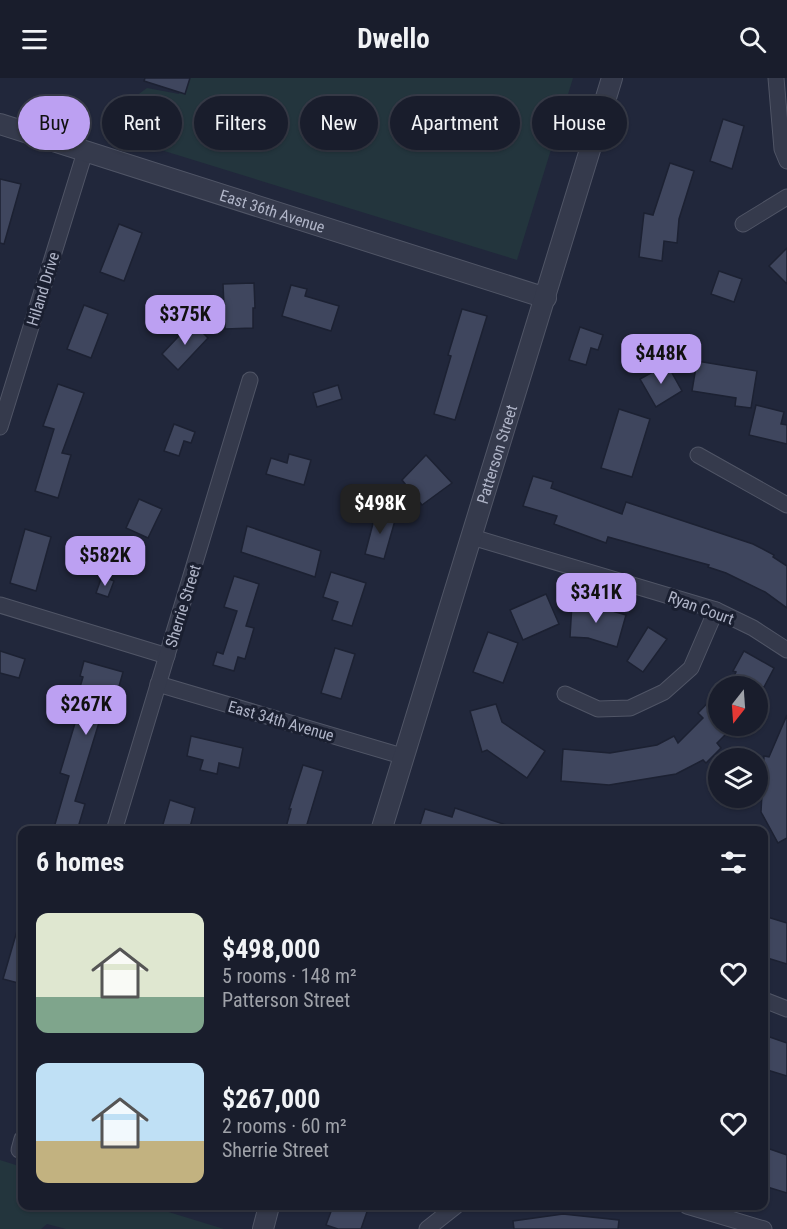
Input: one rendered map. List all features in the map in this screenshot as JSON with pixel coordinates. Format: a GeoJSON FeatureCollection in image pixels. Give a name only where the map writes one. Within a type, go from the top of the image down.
{"type":"FeatureCollection","features":[{"type":"Feature","properties":{"kind":"street","name":"Patterson Street"},"geometry":{"type":"LineString","coordinates":[[383,826],[612,78]]}},
{"type":"Feature","properties":{"kind":"street"},"geometry":{"type":"LineString","coordinates":[[776,78],[782,149],[787,161]]}},
{"type":"Feature","properties":{"kind":"street","name":"East 36th Avenue"},"geometry":{"type":"LineString","coordinates":[[0,124],[546,298]]}},
{"type":"Feature","properties":{"kind":"street","name":"Hiland Drive"},"geometry":{"type":"LineString","coordinates":[[0,427],[85,152]]}},
{"type":"Feature","properties":{"kind":"street"},"geometry":{"type":"LineString","coordinates":[[742,224],[787,197]]}},
{"type":"Feature","properties":{"kind":"street","name":"Sherrie Street"},"geometry":{"type":"LineString","coordinates":[[115,826],[250,380]]}},
{"type":"Feature","properties":{"kind":"street"},"geometry":{"type":"LineString","coordinates":[[698,455],[787,505]]}},
{"type":"Feature","properties":{"kind":"street","name":"Ryan Court"},"geometry":{"type":"LineString","coordinates":[[472,537],[716,610],[753,628],[787,650]]}},
{"type":"Feature","properties":{"kind":"street"},"geometry":{"type":"LineString","coordinates":[[0,605],[167,656]]}},
{"type":"Feature","properties":{"kind":"street"},"geometry":{"type":"LineString","coordinates":[[564,694],[598,709],[630,708],[664,692],[690,668],[716,610]]}},
{"type":"Feature","properties":{"kind":"street","name":"East 34th Avenue"},"geometry":{"type":"LineString","coordinates":[[158,684],[405,757]]}},
{"type":"Feature","properties":{"kind":"street"},"geometry":{"type":"LineString","coordinates":[[768,1002],[787,1009]]}},
{"type":"Feature","properties":{"kind":"street"},"geometry":{"type":"LineString","coordinates":[[263,1229],[269,1210]]}},
{"type":"Feature","properties":{"kind":"street"},"geometry":{"type":"LineString","coordinates":[[428,1229],[451,1210]]}},
{"type":"Feature","properties":{"kind":"street"},"geometry":{"type":"LineString","coordinates":[[700,1210],[764,1229]]}},
{"type":"Feature","properties":{"kind":"shaded area"},"geometry":{"type":"Polygon","coordinates":[[[184,78],[573,78],[567,96],[532,96],[532,150],[551,150],[517,260],[161,150],[182,150],[182,96],[136,96],[147,88],[179,94],[184,78]]]}},
{"type":"Feature","properties":{"kind":"shaded area"},"geometry":{"type":"Polygon","coordinates":[[[0,1160],[18,1166],[18,1210],[162,1210],[224,1229],[66,1229],[47,1224],[41,1229],[0,1229],[0,1160]]]}},
{"type":"Feature","properties":{"kind":"building"},"geometry":{"type":"Polygon","coordinates":[[[145,78],[190,78],[185,94],[144,81],[145,78]]]}},
{"type":"Feature","properties":{"kind":"building"},"geometry":{"type":"Polygon","coordinates":[[[723,119],[744,126],[732,169],[710,161],[723,119]]]}},
{"type":"Feature","properties":{"kind":"building"},"geometry":{"type":"Polygon","coordinates":[[[670,163],[694,171],[679,219],[677,243],[664,241],[662,261],[639,257],[644,213],[653,215],[670,163]]]}},
{"type":"Feature","properties":{"kind":"building"},"geometry":{"type":"Polygon","coordinates":[[[0,179],[21,184],[4,244],[0,243],[0,179]]]}},
{"type":"Feature","properties":{"kind":"building"},"geometry":{"type":"Polygon","coordinates":[[[119,224],[142,233],[124,281],[100,272],[119,224]]]}},
{"type":"Feature","properties":{"kind":"building"},"geometry":{"type":"Polygon","coordinates":[[[787,248],[787,284],[769,266],[787,248]]]}},
{"type":"Feature","properties":{"kind":"building"},"geometry":{"type":"Polygon","coordinates":[[[719,271],[742,279],[734,302],[711,294],[719,271]]]}},
{"type":"Feature","properties":{"kind":"building"},"geometry":{"type":"Polygon","coordinates":[[[254,283],[253,328],[225,329],[223,284],[254,283]]]}},
{"type":"Feature","properties":{"kind":"building"},"geometry":{"type":"Polygon","coordinates":[[[291,285],[307,289],[305,296],[339,306],[331,331],[282,316],[291,285]]]}},
{"type":"Feature","properties":{"kind":"building"},"geometry":{"type":"Polygon","coordinates":[[[84,305],[108,314],[91,358],[67,349],[84,305]]]}},
{"type":"Feature","properties":{"kind":"building"},"geometry":{"type":"Polygon","coordinates":[[[462,309],[487,316],[455,420],[434,414],[462,309]]]}},
{"type":"Feature","properties":{"kind":"building"},"geometry":{"type":"Polygon","coordinates":[[[192,322],[208,338],[178,370],[162,354],[192,322]]]}},
{"type":"Feature","properties":{"kind":"building"},"geometry":{"type":"Polygon","coordinates":[[[580,327],[603,335],[598,350],[591,348],[586,365],[569,360],[580,327]]]}},
{"type":"Feature","properties":{"kind":"building"},"geometry":{"type":"Polygon","coordinates":[[[697,361],[757,371],[751,408],[735,406],[736,398],[692,391],[697,361]]]}},
{"type":"Feature","properties":{"kind":"building"},"geometry":{"type":"Polygon","coordinates":[[[667,364],[682,391],[656,407],[640,379],[667,364]]]}},
{"type":"Feature","properties":{"kind":"building"},"geometry":{"type":"Polygon","coordinates":[[[58,384],[84,393],[62,453],[71,455],[58,498],[35,491],[54,429],[43,426],[58,384]]]}},
{"type":"Feature","properties":{"kind":"building"},"geometry":{"type":"Polygon","coordinates":[[[338,385],[342,399],[317,407],[313,393],[338,385]]]}},
{"type":"Feature","properties":{"kind":"building"},"geometry":{"type":"Polygon","coordinates":[[[756,405],[784,412],[781,424],[787,425],[787,444],[749,435],[756,405]]]}},
{"type":"Feature","properties":{"kind":"building"},"geometry":{"type":"Polygon","coordinates":[[[619,409],[650,419],[632,477],[601,468],[619,409]]]}},
{"type":"Feature","properties":{"kind":"building"},"geometry":{"type":"Polygon","coordinates":[[[174,424],[195,432],[191,443],[184,441],[179,456],[164,451],[174,424]]]}},
{"type":"Feature","properties":{"kind":"building"},"geometry":{"type":"Polygon","coordinates":[[[289,454],[311,460],[304,485],[266,474],[271,458],[287,463],[289,454]]]}},
{"type":"Feature","properties":{"kind":"building"},"geometry":{"type":"Polygon","coordinates":[[[426,455],[452,483],[422,505],[402,480],[426,455]]]}},
{"type":"Feature","properties":{"kind":"building"},"geometry":{"type":"Polygon","coordinates":[[[533,476],[553,482],[551,488],[622,514],[626,502],[753,544],[774,555],[773,557],[787,566],[787,608],[765,592],[708,567],[709,565],[608,537],[606,543],[554,524],[557,516],[523,506],[533,476]]]}},
{"type":"Feature","properties":{"kind":"building"},"geometry":{"type":"Polygon","coordinates":[[[139,499],[162,509],[148,538],[126,528],[139,499]]]}},
{"type":"Feature","properties":{"kind":"building"},"geometry":{"type":"Polygon","coordinates":[[[376,512],[396,517],[384,559],[365,554],[376,512]]]}},
{"type":"Feature","properties":{"kind":"building"},"geometry":{"type":"Polygon","coordinates":[[[247,526],[321,551],[315,577],[241,552],[247,526]]]}},
{"type":"Feature","properties":{"kind":"building"},"geometry":{"type":"Polygon","coordinates":[[[25,529],[51,537],[36,591],[10,583],[25,529]]]}},
{"type":"Feature","properties":{"kind":"building"},"geometry":{"type":"Polygon","coordinates":[[[331,572],[366,583],[352,626],[332,620],[338,602],[323,597],[331,572]]]}},
{"type":"Feature","properties":{"kind":"building"},"geometry":{"type":"Polygon","coordinates":[[[102,576],[114,581],[108,597],[96,593],[102,576]]]}},
{"type":"Feature","properties":{"kind":"building"},"geometry":{"type":"Polygon","coordinates":[[[234,576],[259,584],[246,626],[254,628],[245,659],[238,657],[234,671],[213,665],[217,652],[223,654],[237,611],[224,607],[234,576]]]}},
{"type":"Feature","properties":{"kind":"building"},"geometry":{"type":"Polygon","coordinates":[[[546,594],[559,624],[523,640],[510,610],[546,594]]]}},
{"type":"Feature","properties":{"kind":"building"},"geometry":{"type":"Polygon","coordinates":[[[572,603],[592,605],[626,615],[617,647],[588,638],[570,637],[572,603]]]}},
{"type":"Feature","properties":{"kind":"building"},"geometry":{"type":"Polygon","coordinates":[[[648,627],[667,639],[643,672],[627,661],[648,627]]]}},
{"type":"Feature","properties":{"kind":"building"},"geometry":{"type":"Polygon","coordinates":[[[488,632],[518,643],[503,683],[473,672],[488,632]]]}},
{"type":"Feature","properties":{"kind":"building"},"geometry":{"type":"Polygon","coordinates":[[[335,648],[355,654],[341,699],[321,693],[335,648]]]}},
{"type":"Feature","properties":{"kind":"building"},"geometry":{"type":"Polygon","coordinates":[[[0,651],[25,659],[19,678],[0,673],[0,651]]]}},
{"type":"Feature","properties":{"kind":"building"},"geometry":{"type":"Polygon","coordinates":[[[744,651],[774,668],[768,679],[768,676],[734,676],[736,672],[733,671],[744,651]]]}},
{"type":"Feature","properties":{"kind":"building"},"geometry":{"type":"Polygon","coordinates":[[[84,661],[123,672],[110,719],[101,716],[75,801],[85,804],[78,826],[54,826],[69,776],[60,773],[79,710],[74,708],[83,677],[80,676],[84,661]]]}},
{"type":"Feature","properties":{"kind":"building"},"geometry":{"type":"Polygon","coordinates":[[[708,702],[708,736],[724,736],[717,743],[721,748],[708,748],[706,763],[703,760],[676,774],[609,785],[561,781],[563,749],[610,753],[657,745],[674,736],[678,743],[703,718],[698,713],[708,702]]]}},
{"type":"Feature","properties":{"kind":"building"},"geometry":{"type":"Polygon","coordinates":[[[496,704],[502,722],[545,751],[527,778],[487,750],[482,752],[470,711],[496,704]]]}},
{"type":"Feature","properties":{"kind":"building"},"geometry":{"type":"Polygon","coordinates":[[[787,715],[787,838],[778,843],[761,812],[761,808],[768,808],[769,757],[787,715]]]}},
{"type":"Feature","properties":{"kind":"building"},"geometry":{"type":"Polygon","coordinates":[[[191,736],[243,748],[239,768],[219,763],[217,774],[200,770],[203,760],[187,756],[191,736]]]}},
{"type":"Feature","properties":{"kind":"building"},"geometry":{"type":"Polygon","coordinates":[[[303,765],[323,771],[306,826],[286,826],[291,809],[289,809],[303,765]]]}},
{"type":"Feature","properties":{"kind":"building"},"geometry":{"type":"Polygon","coordinates":[[[170,800],[195,808],[190,826],[162,826],[170,800]]]}},
{"type":"Feature","properties":{"kind":"building"},"geometry":{"type":"Polygon","coordinates":[[[455,808],[509,826],[420,826],[425,809],[452,817],[455,808]]]}},
{"type":"Feature","properties":{"kind":"building"},"geometry":{"type":"Polygon","coordinates":[[[768,917],[787,923],[787,964],[768,958],[768,917]]]}},
{"type":"Feature","properties":{"kind":"building"},"geometry":{"type":"Polygon","coordinates":[[[18,927],[18,983],[3,979],[18,927]]]}},
{"type":"Feature","properties":{"kind":"building"},"geometry":{"type":"Polygon","coordinates":[[[768,1036],[787,1043],[787,1076],[768,1070],[768,1036]]]}},
{"type":"Feature","properties":{"kind":"building"},"geometry":{"type":"Polygon","coordinates":[[[768,1148],[787,1155],[787,1193],[768,1187],[768,1148]]]}},
{"type":"Feature","properties":{"kind":"building"},"geometry":{"type":"Polygon","coordinates":[[[332,1210],[368,1210],[361,1229],[338,1229],[326,1225],[332,1210]]]}},
{"type":"Feature","properties":{"kind":"building"},"geometry":{"type":"Polygon","coordinates":[[[563,1214],[619,1220],[618,1229],[514,1229],[513,1221],[563,1214]]]}}]}
